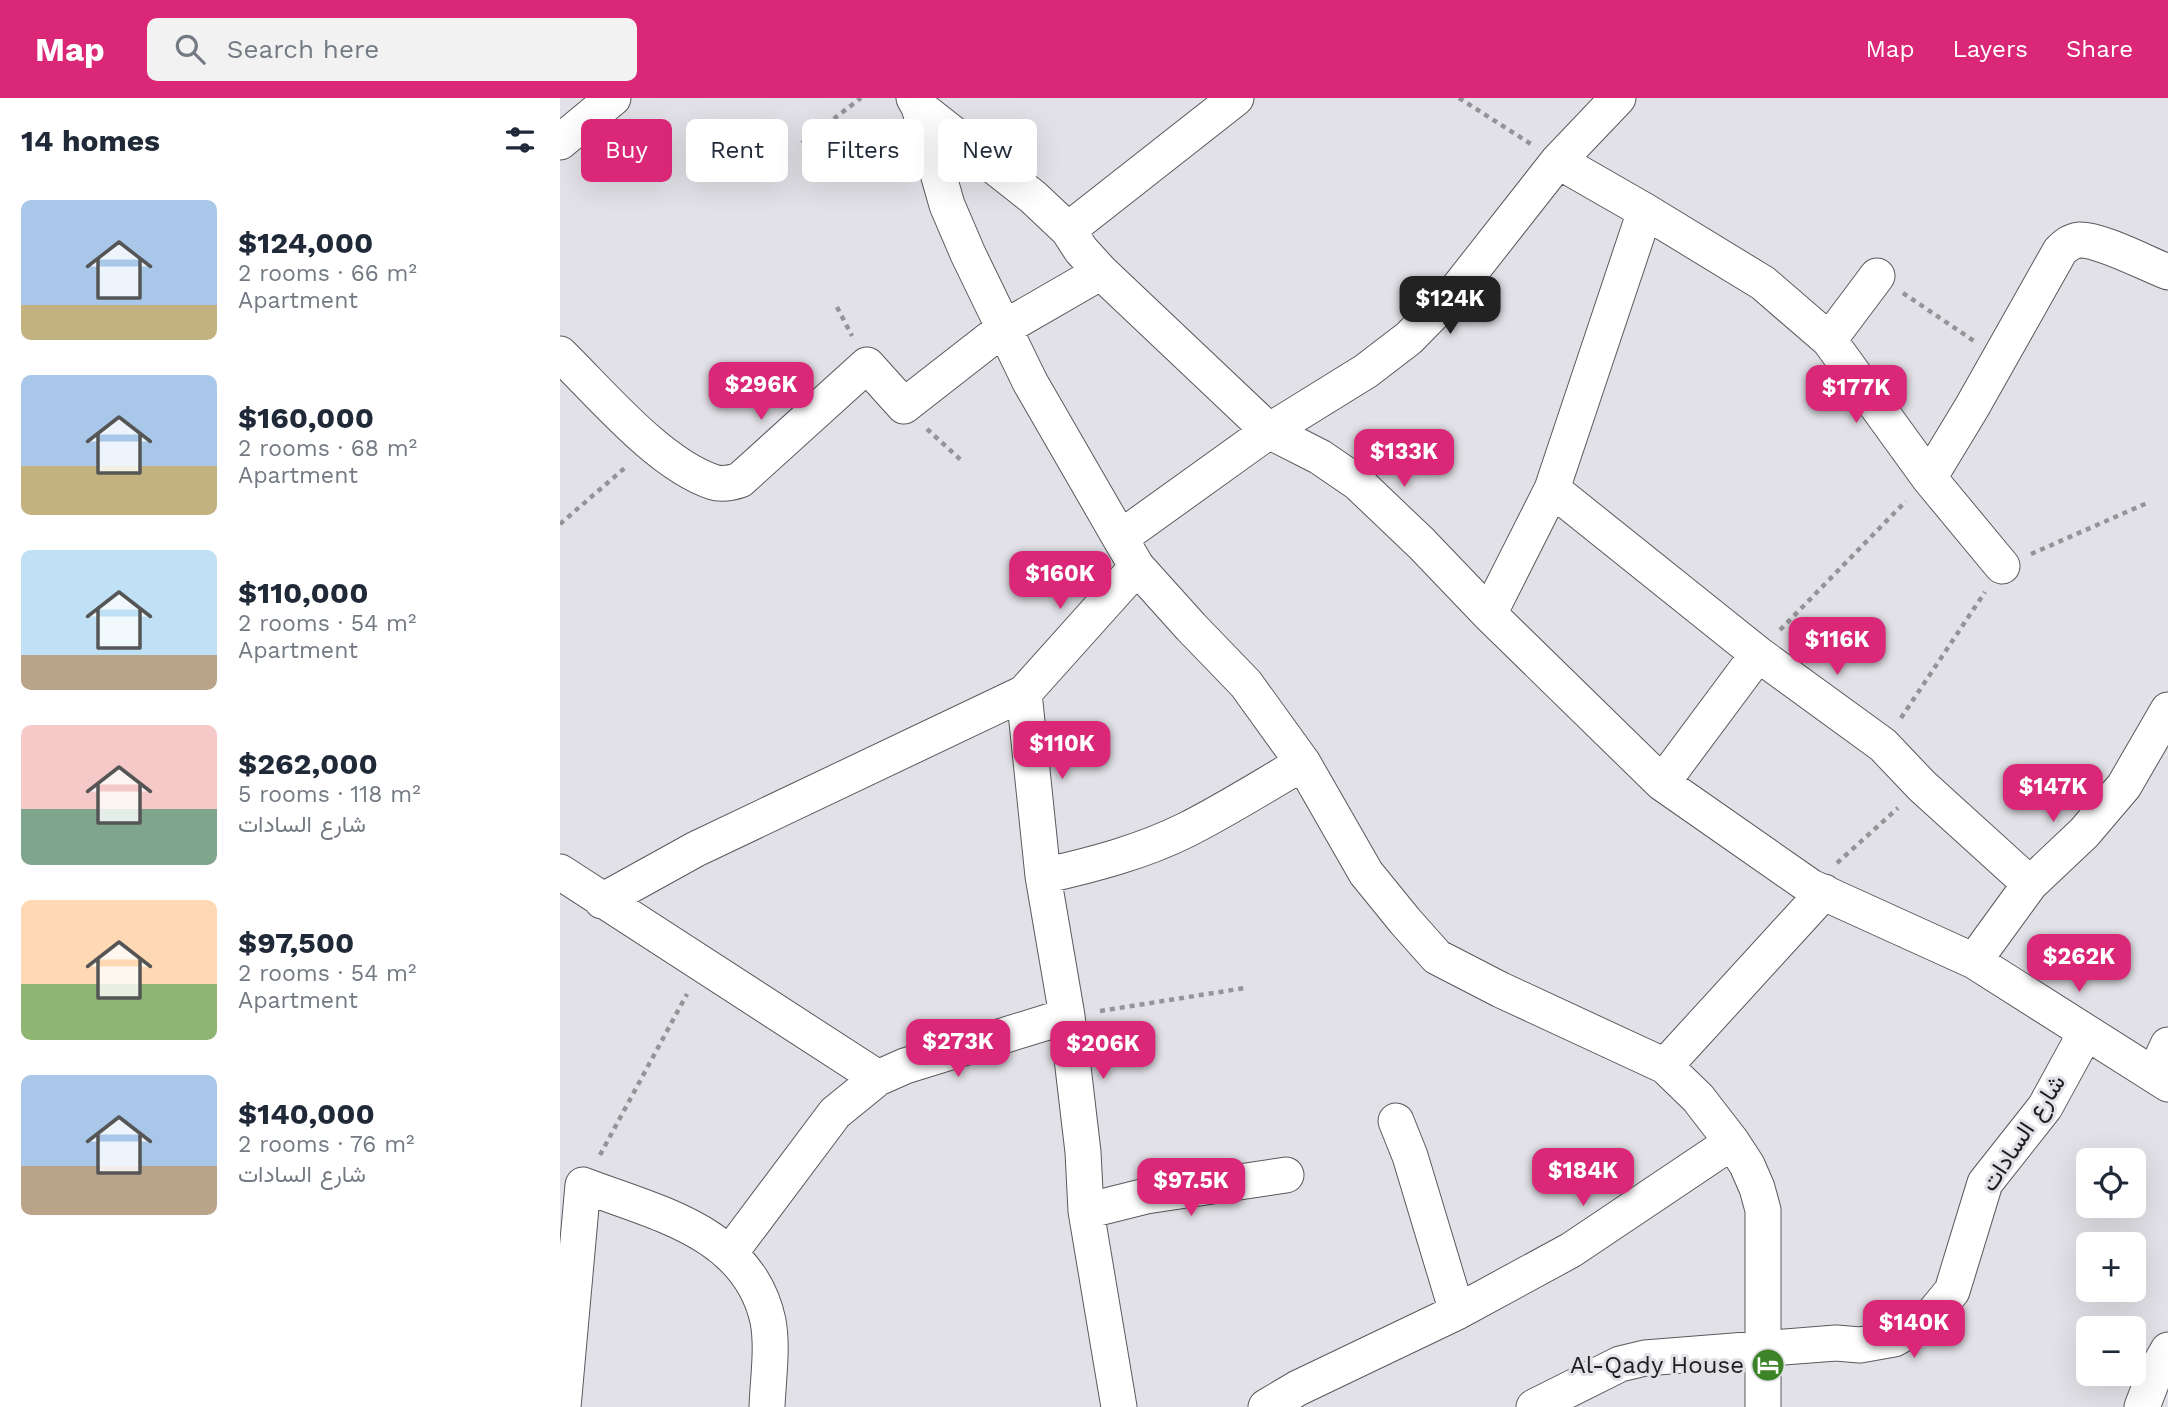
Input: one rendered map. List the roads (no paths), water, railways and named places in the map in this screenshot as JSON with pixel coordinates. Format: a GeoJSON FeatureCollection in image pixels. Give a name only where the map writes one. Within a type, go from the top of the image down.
{"type":"FeatureCollection","features":[{"type":"Feature","properties":{"kind":"street"},"geometry":{"type":"LineString","coordinates":[[560,142],[613,98]]}},
{"type":"Feature","properties":{"kind":"street"},"geometry":{"type":"LineString","coordinates":[[1068,230],[1236,98]]}},
{"type":"Feature","properties":{"kind":"street"},"geometry":{"type":"LineString","coordinates":[[602,901],[696,849],[1024,693],[1129,552],[1269,432],[1366,371],[1409,338],[1459,287],[1559,161],[1618,98]]}},
{"type":"Feature","properties":{"kind":"street"},"geometry":{"type":"LineString","coordinates":[[916,103],[1034,197],[1068,230],[1081,250],[1101,272],[1269,432],[1320,457],[1358,483],[1662,783],[1817,890],[1974,961],[2086,1032],[2163,1068]]}},
{"type":"Feature","properties":{"kind":"street"},"geometry":{"type":"LineString","coordinates":[[916,103],[947,205],[1004,328],[1030,382],[1129,552],[1191,627],[1246,684],[1303,763],[1366,873],[1437,957],[1501,990],[1665,1066],[1698,1098],[1747,1165],[1763,1210],[1763,1407]]}},
{"type":"Feature","properties":{"kind":"street"},"geometry":{"type":"LineString","coordinates":[[1559,161],[1763,283],[1829,340],[1929,478],[2002,566]]}},
{"type":"Feature","properties":{"kind":"street"},"geometry":{"type":"LineString","coordinates":[[1489,614],[1552,489],[1645,211]]}},
{"type":"Feature","properties":{"kind":"street"},"geometry":{"type":"LineString","coordinates":[[1929,478],[2060,251],[2069,243],[2079,240],[2095,242],[2168,272]]}},
{"type":"Feature","properties":{"kind":"street"},"geometry":{"type":"LineString","coordinates":[[560,354],[651,445],[692,472],[716,483],[730,483],[740,480],[867,365],[904,406],[1004,328],[1101,272]]}},
{"type":"Feature","properties":{"kind":"street"},"geometry":{"type":"LineString","coordinates":[[1829,340],[1877,276]]}},
{"type":"Feature","properties":{"kind":"street"},"geometry":{"type":"LineString","coordinates":[[1552,489],[1758,654],[1883,745],[1922,786],[2030,884]]}},
{"type":"Feature","properties":{"kind":"street"},"geometry":{"type":"LineString","coordinates":[[1662,783],[1758,654]]}},
{"type":"Feature","properties":{"kind":"street"},"geometry":{"type":"LineString","coordinates":[[1024,693],[1044,876],[1067,1016],[1083,1152],[1086,1211],[1119,1407]]}},
{"type":"Feature","properties":{"kind":"street"},"geometry":{"type":"LineString","coordinates":[[1974,961],[2030,884],[2084,833],[2124,786],[2168,710]]}},
{"type":"Feature","properties":{"kind":"street"},"geometry":{"type":"LineString","coordinates":[[1044,876],[1124,855],[1185,831],[1303,763]]}},
{"type":"Feature","properties":{"kind":"street"},"geometry":{"type":"LineString","coordinates":[[560,872],[878,1077]]}},
{"type":"Feature","properties":{"kind":"street"},"geometry":{"type":"LineString","coordinates":[[1665,1066],[1817,890]]}},
{"type":"Feature","properties":{"kind":"street"},"geometry":{"type":"LineString","coordinates":[[730,1253],[835,1113],[878,1077],[905,1066],[1067,1016]]}},
{"type":"Feature","properties":{"kind":"street","name":"شارع السادات"},"geometry":{"type":"LineString","coordinates":[[1534,1407],[1620,1364],[1645,1357],[1836,1343],[1860,1345],[1894,1339],[1928,1320],[1952,1291],[1985,1183],[2045,1107],[2086,1032]]}},
{"type":"Feature","properties":{"kind":"street"},"geometry":{"type":"LineString","coordinates":[[1396,1121],[1410,1156],[1457,1312]]}},
{"type":"Feature","properties":{"kind":"street"},"geometry":{"type":"LineString","coordinates":[[1266,1407],[1303,1397],[1571,1250],[1732,1142]]}},
{"type":"Feature","properties":{"kind":"street"},"geometry":{"type":"LineString","coordinates":[[1086,1211],[1146,1196],[1286,1175]]}},
{"type":"Feature","properties":{"kind":"street"},"geometry":{"type":"LineString","coordinates":[[563,1407],[583,1185],[700,1231],[730,1253],[760,1297],[768,1322],[767,1407]]}},
{"type":"Feature","properties":{"kind":"street"},"geometry":{"type":"LineString","coordinates":[[2142,1407],[2155,1373],[2168,1350]]}},
{"type":"Feature","properties":{"kind":"place","name":"Al-Qady House"},"geometry":{"type":"Point","coordinates":[1768,1365]}}]}
